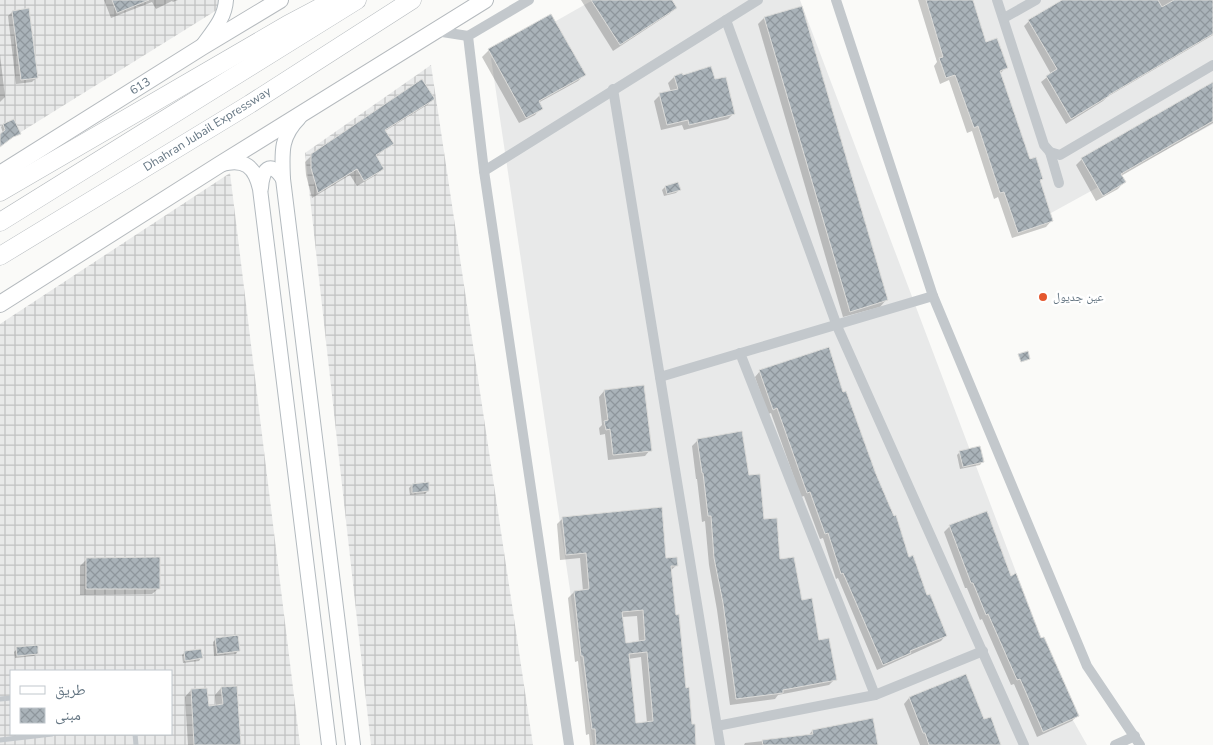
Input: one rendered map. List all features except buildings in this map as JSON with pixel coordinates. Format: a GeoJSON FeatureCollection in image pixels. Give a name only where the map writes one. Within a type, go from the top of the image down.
{"type":"FeatureCollection","features":[{"type":"Feature","properties":{"kind":"highway"},"geometry":{"type":"LineString","coordinates":[[0,192],[287,25],[334,0]]}},
{"type":"Feature","properties":{"kind":"highway"},"geometry":{"type":"LineString","coordinates":[[0,222],[357,0]]}},
{"type":"Feature","properties":{"kind":"highway","name":"Dhahran Jubail Expressway"},"geometry":{"type":"LineString","coordinates":[[0,256],[250,104],[412,0]]}},
{"type":"Feature","properties":{"kind":"main road","name":"613"},"geometry":{"type":"LineString","coordinates":[[0,174],[280,0]]}},
{"type":"Feature","properties":{"kind":"main road"},"geometry":{"type":"LineString","coordinates":[[0,304],[305,111],[485,0]]}},
{"type":"Feature","properties":{"kind":"street"},"geometry":{"type":"LineString","coordinates":[[202,47],[221,20],[226,0]]}},
{"type":"Feature","properties":{"kind":"street"},"geometry":{"type":"LineString","coordinates":[[436,31],[468,36],[529,0]]}},
{"type":"Feature","properties":{"kind":"street"},"geometry":{"type":"LineString","coordinates":[[484,171],[758,0]]}},
{"type":"Feature","properties":{"kind":"street"},"geometry":{"type":"LineString","coordinates":[[836,0],[933,296],[1087,666],[1137,741],[1116,745]]}},
{"type":"Feature","properties":{"kind":"street"},"geometry":{"type":"LineString","coordinates":[[997,0],[1044,145],[1050,152],[1059,184]]}},
{"type":"Feature","properties":{"kind":"street"},"geometry":{"type":"LineString","coordinates":[[1004,18],[1036,0]]}},
{"type":"Feature","properties":{"kind":"street"},"geometry":{"type":"LineString","coordinates":[[726,20],[838,326],[1024,745]]}},
{"type":"Feature","properties":{"kind":"street"},"geometry":{"type":"LineString","coordinates":[[468,36],[484,171],[569,745]]}},
{"type":"Feature","properties":{"kind":"street"},"geometry":{"type":"LineString","coordinates":[[1050,152],[1060,154],[1213,65]]}},
{"type":"Feature","properties":{"kind":"street"},"geometry":{"type":"LineString","coordinates":[[613,89],[720,745]]}},
{"type":"Feature","properties":{"kind":"street"},"geometry":{"type":"LineString","coordinates":[[305,111],[289,128],[284,141],[283,178],[353,745]]}},
{"type":"Feature","properties":{"kind":"street"},"geometry":{"type":"LineString","coordinates":[[219,165],[233,161],[240,161],[247,165],[258,179],[260,189],[329,745]]}},
{"type":"Feature","properties":{"kind":"street"},"geometry":{"type":"LineString","coordinates":[[260,189],[261,178],[267,169],[273,168],[283,178]]}},
{"type":"Feature","properties":{"kind":"street"},"geometry":{"type":"LineString","coordinates":[[660,378],[933,296]]}},
{"type":"Feature","properties":{"kind":"street"},"geometry":{"type":"LineString","coordinates":[[740,353],[875,695]]}},
{"type":"Feature","properties":{"kind":"street"},"geometry":{"type":"LineString","coordinates":[[717,726],[875,695],[983,651]]}},
{"type":"Feature","properties":{"kind":"lane"},"geometry":{"type":"LineString","coordinates":[[0,740],[43,735]]}},
{"type":"Feature","properties":{"kind":"shaded area"},"geometry":{"type":"Polygon","coordinates":[[[0,0],[233,0],[0,145],[0,0]]]}},
{"type":"Feature","properties":{"kind":"shaded area"},"geometry":{"type":"Polygon","coordinates":[[[593,0],[800,0],[1070,715],[1087,745],[593,745],[491,58],[593,0]]]}},
{"type":"Feature","properties":{"kind":"shaded area"},"geometry":{"type":"Polygon","coordinates":[[[954,0],[1213,0],[1213,124],[1031,224],[954,0]]]}},
{"type":"Feature","properties":{"kind":"shaded area"},"geometry":{"type":"Polygon","coordinates":[[[431,65],[533,745],[371,745],[305,153],[431,65]]]}},
{"type":"Feature","properties":{"kind":"shaded area"},"geometry":{"type":"Polygon","coordinates":[[[230,173],[300,745],[0,745],[0,324],[230,173]]]}},
{"type":"Feature","properties":{"kind":"place","name":"عين جديول"},"geometry":{"type":"Point","coordinates":[1043,297]}}]}
